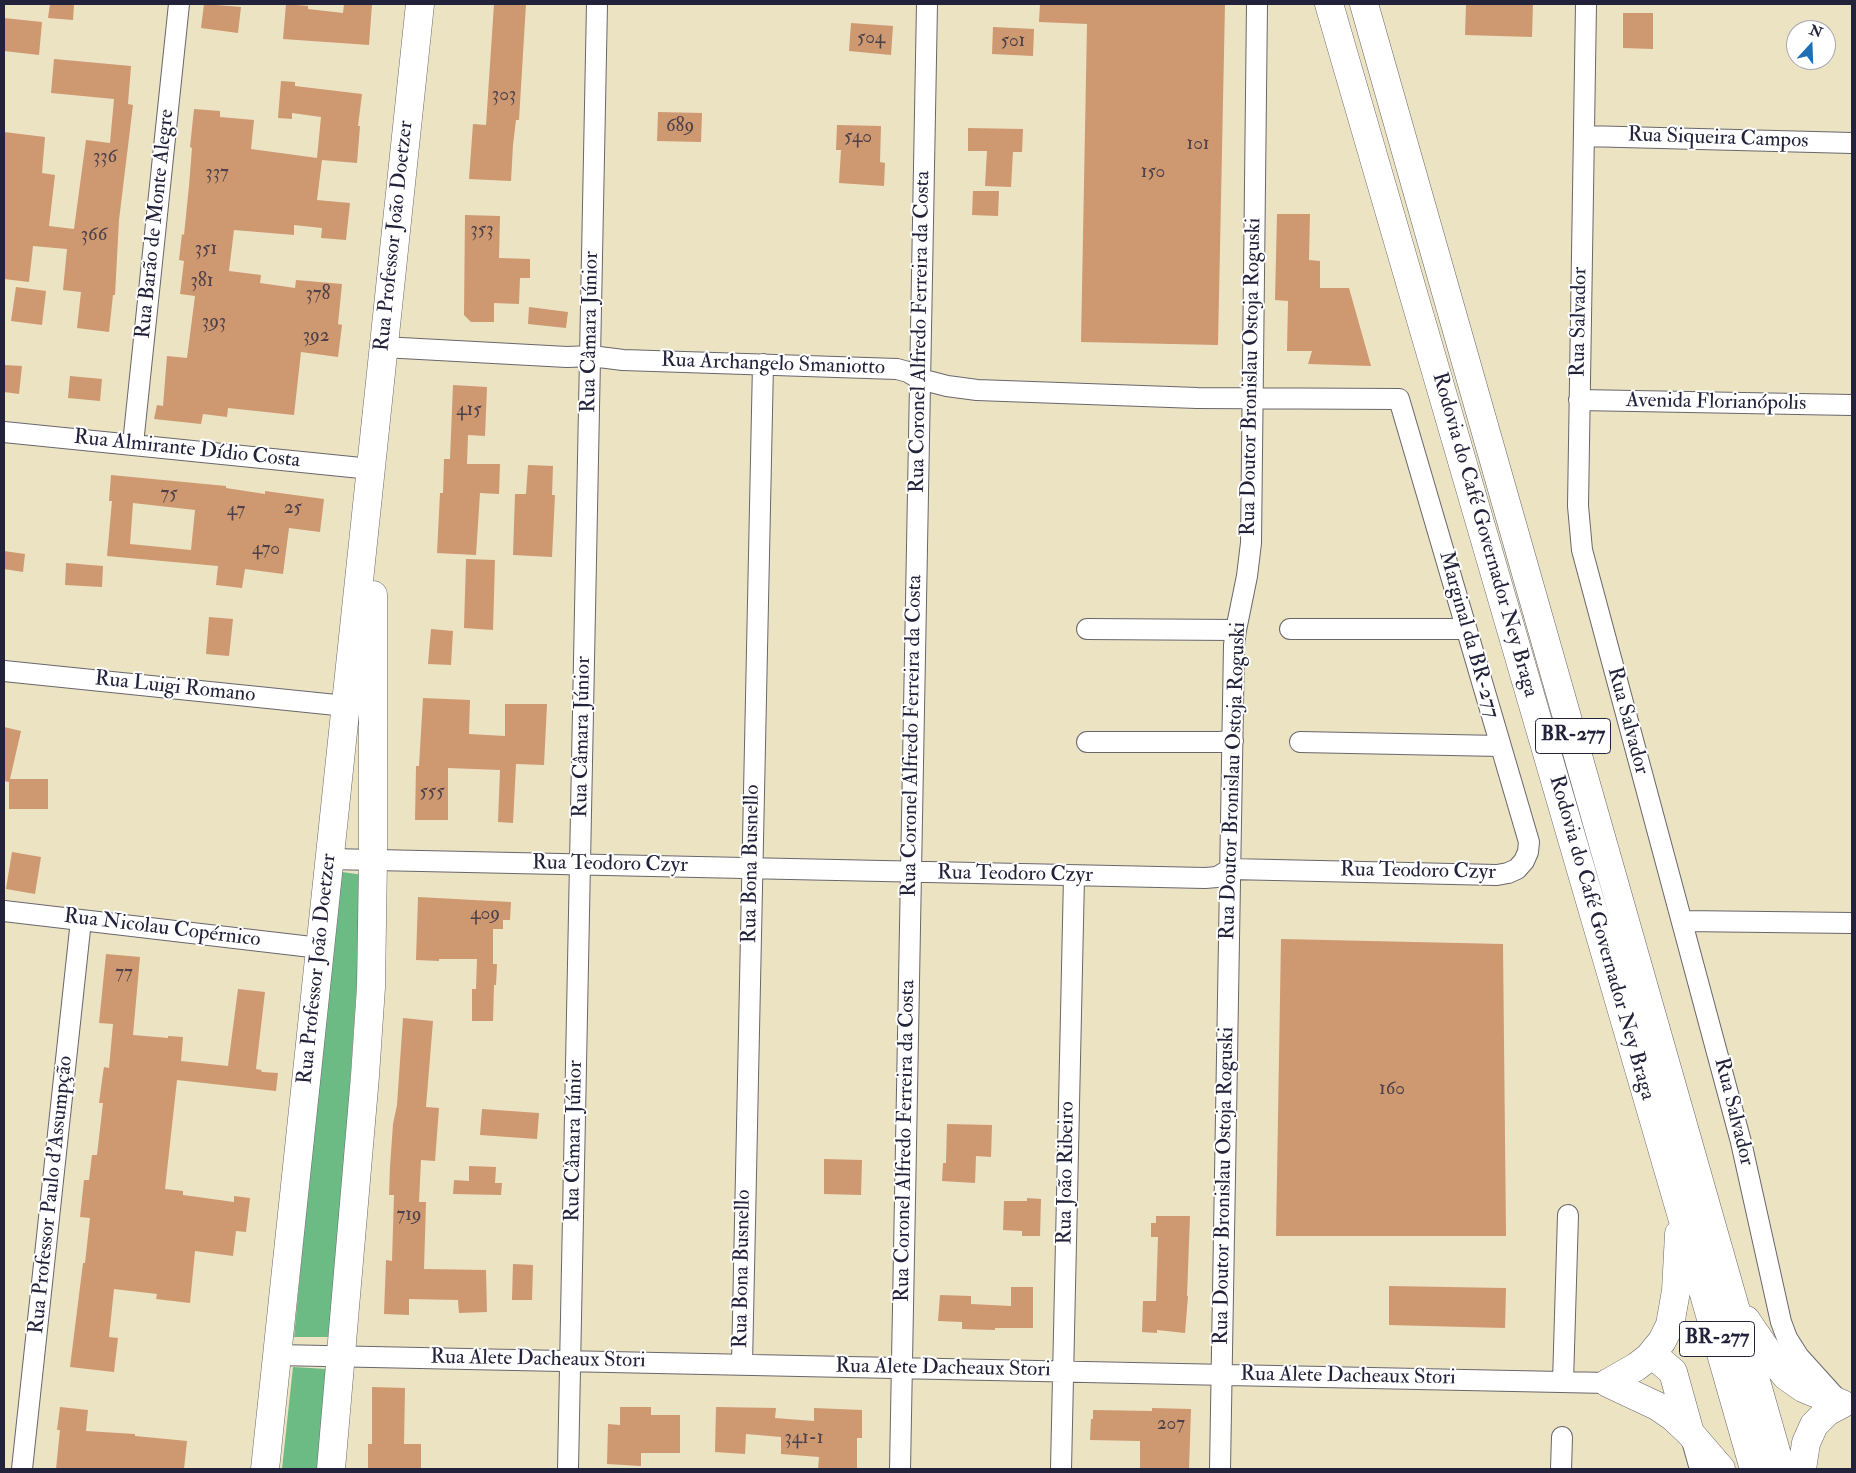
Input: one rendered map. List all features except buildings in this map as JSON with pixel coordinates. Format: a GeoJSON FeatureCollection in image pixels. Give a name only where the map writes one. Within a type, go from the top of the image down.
{"type":"FeatureCollection","features":[{"type":"Feature","properties":{"kind":"main road","name":"Rua Professor João Doetzer"},"geometry":{"type":"LineString","coordinates":[[265,1469],[420,4]]}},
{"type":"Feature","properties":{"kind":"main road","name":"Rodovia do Café Governador Ney Braga"},"geometry":{"type":"LineString","coordinates":[[1329,4],[1754,1469]]}},
{"type":"Feature","properties":{"kind":"main road","name":"Rodovia do Café Governador Ney Braga"},"geometry":{"type":"LineString","coordinates":[[1364,4],[1780,1469]]}},
{"type":"Feature","properties":{"kind":"main road"},"geometry":{"type":"LineString","coordinates":[[1375,4],[1385,76]]}},
{"type":"Feature","properties":{"kind":"main road","name":"Rua Professor João Doetzer"},"geometry":{"type":"LineString","coordinates":[[331,1469],[369,1030],[373,860],[371,468]]}},
{"type":"Feature","properties":{"kind":"main road"},"geometry":{"type":"LineString","coordinates":[[1608,1383],[1649,1357],[1662,1341],[1670,1325],[1676,1292],[1680,1210]]}},
{"type":"Feature","properties":{"kind":"main road"},"geometry":{"type":"LineString","coordinates":[[1733,1300],[1786,1376],[1803,1388],[1847,1404]]}},
{"type":"Feature","properties":{"kind":"main road"},"geometry":{"type":"LineString","coordinates":[[1649,1357],[1647,1377],[1658,1406]]}},
{"type":"Feature","properties":{"kind":"main road"},"geometry":{"type":"LineString","coordinates":[[1649,1357],[1660,1360],[1673,1372],[1690,1432]]}},
{"type":"Feature","properties":{"kind":"main road"},"geometry":{"type":"LineString","coordinates":[[1608,1383],[1658,1406],[1690,1432],[1721,1469]]}},
{"type":"Feature","properties":{"kind":"main road"},"geometry":{"type":"LineString","coordinates":[[1802,1469],[1806,1442],[1814,1425],[1827,1412],[1847,1404]]}},
{"type":"Feature","properties":{"kind":"street","name":"Rua Barão de Monte Alegre"},"geometry":{"type":"LineString","coordinates":[[133,444],[179,4]]}},
{"type":"Feature","properties":{"kind":"street","name":"Rua Câmara Júnior"},"geometry":{"type":"LineString","coordinates":[[568,1469],[598,4]]}},
{"type":"Feature","properties":{"kind":"street","name":"Rua Coronel Alfredo Ferreira da Costa"},"geometry":{"type":"LineString","coordinates":[[900,1469],[927,4]]}},
{"type":"Feature","properties":{"kind":"street","name":"Rua Doutor Bronislau Ostoja Roguski"},"geometry":{"type":"LineString","coordinates":[[1220,1469],[1236,630],[1250,560],[1257,4]]}},
{"type":"Feature","properties":{"kind":"street","name":"Rua Salvador"},"geometry":{"type":"LineString","coordinates":[[1586,4],[1578,506],[1582,550],[1741,1142],[1782,1322],[1787,1338],[1799,1357],[1847,1404]]}},
{"type":"Feature","properties":{"kind":"street","name":"Rua Siqueira Campos"},"geometry":{"type":"LineString","coordinates":[[1584,136],[1852,143]]}},
{"type":"Feature","properties":{"kind":"street","name":"Rua Archangelo Smaniotto"},"geometry":{"type":"LineString","coordinates":[[383,347],[567,357],[591,356],[623,360],[897,370],[908,372],[920,379],[947,386],[977,390],[1197,398],[1399,399]]}},
{"type":"Feature","properties":{"kind":"street","name":"Rua Bona Busnello"},"geometry":{"type":"LineString","coordinates":[[742,1364],[763,364]]}},
{"type":"Feature","properties":{"kind":"street","name":"Marginal da BR-277"},"geometry":{"type":"LineString","coordinates":[[1399,399],[1529,842],[1528,852],[1517,869]]}},
{"type":"Feature","properties":{"kind":"street","name":"Avenida Florianópolis"},"geometry":{"type":"LineString","coordinates":[[1579,400],[1852,405]]}},
{"type":"Feature","properties":{"kind":"street","name":"Rua Almirante Dídio Costa"},"geometry":{"type":"LineString","coordinates":[[4,432],[371,468]]}},
{"type":"Feature","properties":{"kind":"street"},"geometry":{"type":"LineString","coordinates":[[1087,629],[1236,630]]}},
{"type":"Feature","properties":{"kind":"street"},"geometry":{"type":"LineString","coordinates":[[1290,629],[1466,629]]}},
{"type":"Feature","properties":{"kind":"street","name":"Rua Luigi Romano"},"geometry":{"type":"LineString","coordinates":[[4,670],[346,706]]}},
{"type":"Feature","properties":{"kind":"street"},"geometry":{"type":"LineString","coordinates":[[1086,742],[1233,741]]}},
{"type":"Feature","properties":{"kind":"street"},"geometry":{"type":"LineString","coordinates":[[1300,742],[1500,746]]}},
{"type":"Feature","properties":{"kind":"street","name":"Rua Teodoro Czyr"},"geometry":{"type":"LineString","coordinates":[[329,859],[1074,877],[1205,878],[1217,877],[1230,869],[1497,875],[1517,869]]}},
{"type":"Feature","properties":{"kind":"street","name":"Rua João Ribeiro"},"geometry":{"type":"LineString","coordinates":[[1061,1469],[1074,877]]}},
{"type":"Feature","properties":{"kind":"street","name":"Rua Nicolau Copérnico"},"geometry":{"type":"LineString","coordinates":[[4,911],[320,948]]}},
{"type":"Feature","properties":{"kind":"street","name":"Rua Professor Paulo d'Assumpção"},"geometry":{"type":"LineString","coordinates":[[22,1469],[81,920]]}},
{"type":"Feature","properties":{"kind":"street"},"geometry":{"type":"LineString","coordinates":[[1682,921],[1852,923]]}},
{"type":"Feature","properties":{"kind":"street"},"geometry":{"type":"LineString","coordinates":[[1563,1382],[1568,1215]]}},
{"type":"Feature","properties":{"kind":"street","name":"Rua Alete Dacheaux Stori"},"geometry":{"type":"LineString","coordinates":[[277,1355],[1608,1383]]}},
{"type":"Feature","properties":{"kind":"street"},"geometry":{"type":"LineString","coordinates":[[1690,1432],[1700,1469]]}},
{"type":"Feature","properties":{"kind":"street"},"geometry":{"type":"LineString","coordinates":[[1561,1469],[1562,1437]]}},
{"type":"Feature","properties":{"kind":"green space"},"geometry":{"type":"Polygon","coordinates":[[[342,872],[364,875],[333,1337],[294,1337],[328,984],[342,872]]]}},
{"type":"Feature","properties":{"kind":"green space"},"geometry":{"type":"Polygon","coordinates":[[[293,1367],[327,1369],[321,1469],[282,1469],[293,1367]]]}}]}
